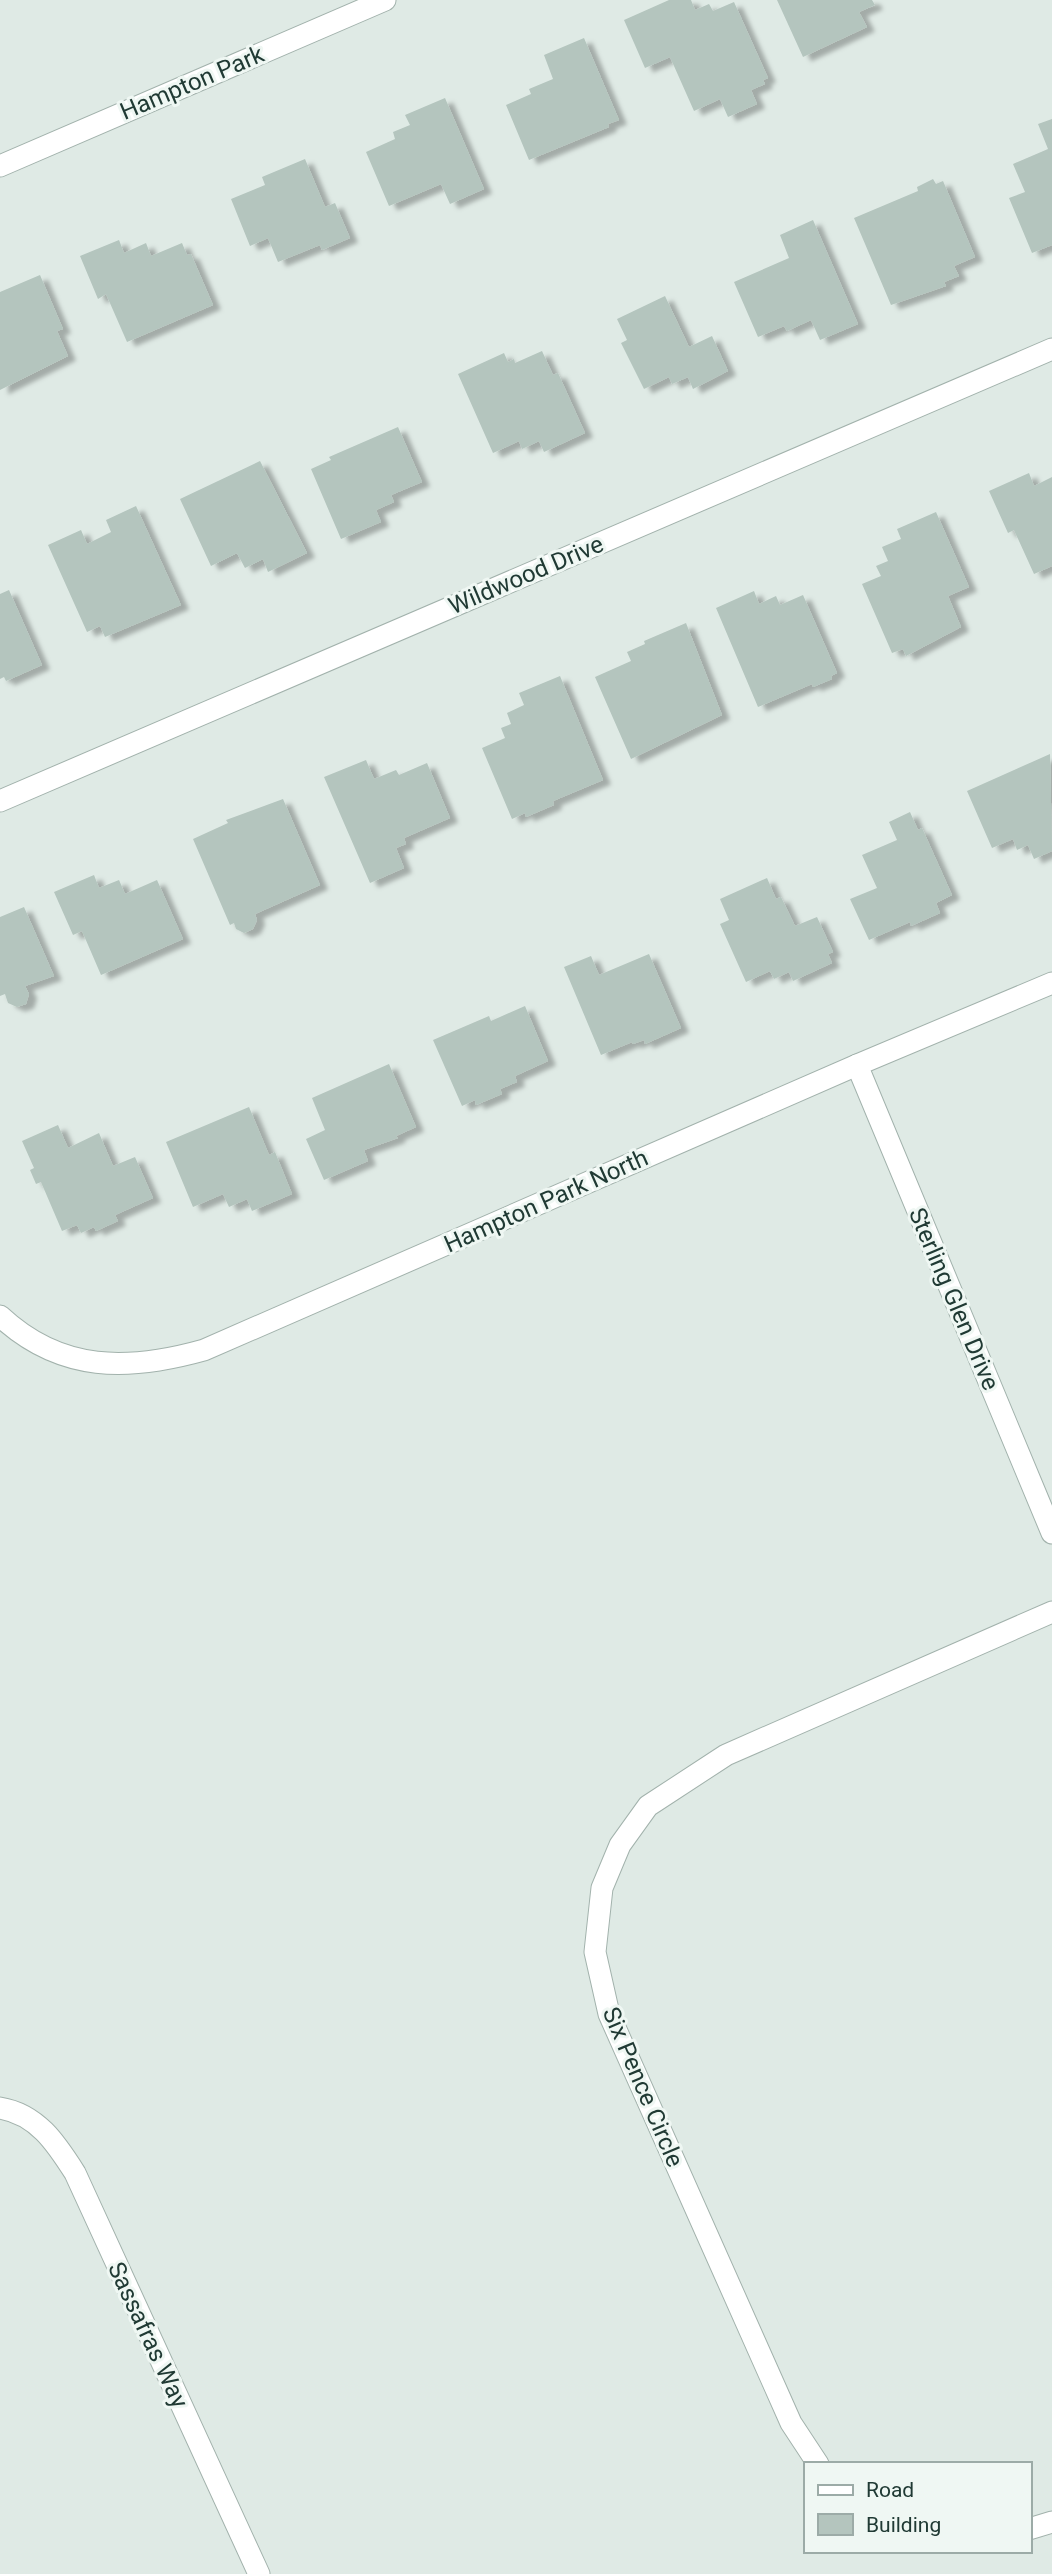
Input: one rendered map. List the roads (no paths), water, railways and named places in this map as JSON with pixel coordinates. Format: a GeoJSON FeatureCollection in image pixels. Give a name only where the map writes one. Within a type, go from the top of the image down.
{"type":"FeatureCollection","features":[{"type":"Feature","properties":{"kind":"street","name":"Hampton Park"},"geometry":{"type":"LineString","coordinates":[[0,166],[385,0]]}},
{"type":"Feature","properties":{"kind":"street","name":"Wildwood Drive"},"geometry":{"type":"LineString","coordinates":[[0,801],[1052,349]]}},
{"type":"Feature","properties":{"kind":"street","name":"Hampton Park North"},"geometry":{"type":"LineString","coordinates":[[0,1317],[32,1342],[70,1357],[114,1365],[160,1362],[204,1350],[857,1065],[1052,983]]}},
{"type":"Feature","properties":{"kind":"street","name":"Sterling Glen Drive"},"geometry":{"type":"LineString","coordinates":[[857,1065],[1052,1533]]}},
{"type":"Feature","properties":{"kind":"street","name":"Six Pence Circle"},"geometry":{"type":"LineString","coordinates":[[817,2462],[791,2423],[609,2014],[595,1952],[602,1888],[620,1844],[648,1807],[726,1755],[1052,1612]]}},
{"type":"Feature","properties":{"kind":"street","name":"Sassafras Way"},"geometry":{"type":"LineString","coordinates":[[9,2110],[53,2137],[75,2173],[259,2574]]}},
{"type":"Feature","properties":{"kind":"street"},"geometry":{"type":"LineString","coordinates":[[1031,2528],[1052,2522]]}}]}
